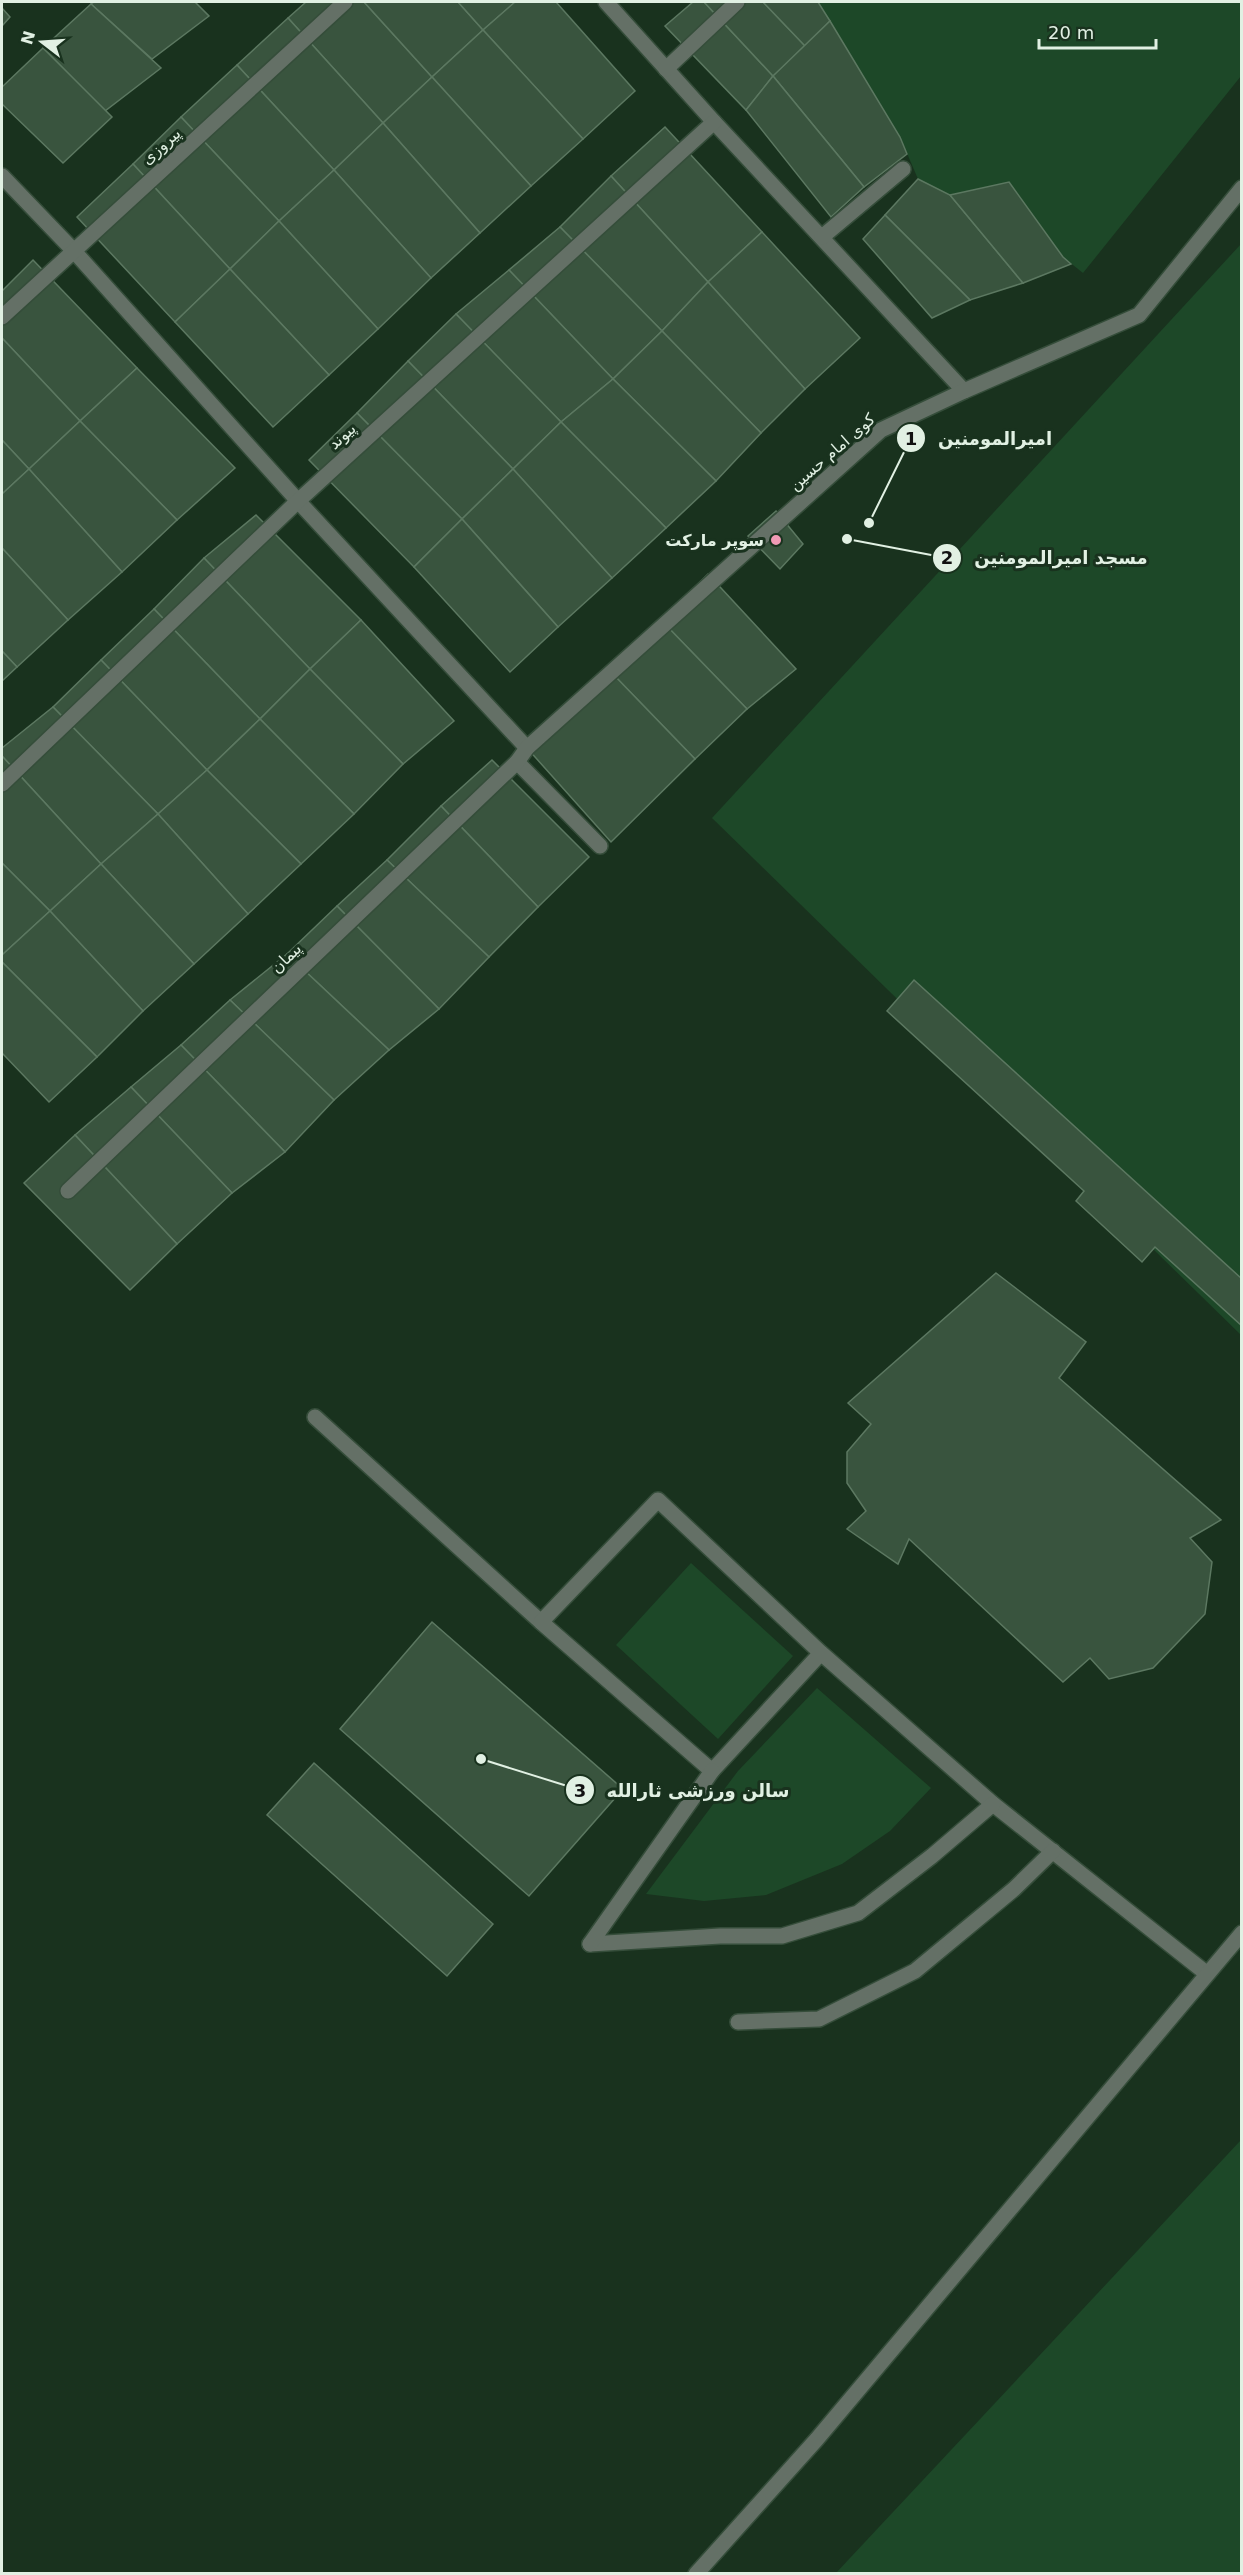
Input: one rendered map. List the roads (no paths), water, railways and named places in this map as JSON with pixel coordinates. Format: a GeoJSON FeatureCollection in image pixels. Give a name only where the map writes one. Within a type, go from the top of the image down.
{"type":"FeatureCollection","features":[{"type":"Feature","properties":{"kind":"street","name":"پیروزی"},"geometry":{"type":"LineString","coordinates":[[2,317],[345,2]]}},
{"type":"Feature","properties":{"kind":"street"},"geometry":{"type":"LineString","coordinates":[[606,2],[964,391]]}},
{"type":"Feature","properties":{"kind":"street"},"geometry":{"type":"LineString","coordinates":[[666,69],[737,2]]}},
{"type":"Feature","properties":{"kind":"street","name":"پیوند"},"geometry":{"type":"LineString","coordinates":[[2,784],[298,501],[714,122]]}},
{"type":"Feature","properties":{"kind":"street"},"geometry":{"type":"LineString","coordinates":[[822,237],[903,169]]}},
{"type":"Feature","properties":{"kind":"street"},"geometry":{"type":"LineString","coordinates":[[2,176],[73,250],[298,501],[527,748]]}},
{"type":"Feature","properties":{"kind":"street","name":"کوی امام حسین"},"geometry":{"type":"LineString","coordinates":[[527,748],[881,430],[964,391],[1139,315],[1242,188]]}},
{"type":"Feature","properties":{"kind":"street","name":"پیمان"},"geometry":{"type":"LineString","coordinates":[[68,1191],[518,762],[527,748]]}},
{"type":"Feature","properties":{"kind":"street"},"geometry":{"type":"LineString","coordinates":[[518,762],[600,846]]}},
{"type":"Feature","properties":{"kind":"street"},"geometry":{"type":"LineString","coordinates":[[315,1417],[541,1622],[712,1771]]}},
{"type":"Feature","properties":{"kind":"street"},"geometry":{"type":"LineString","coordinates":[[541,1622],[658,1500],[821,1653],[993,1804],[1206,1973]]}},
{"type":"Feature","properties":{"kind":"street"},"geometry":{"type":"LineString","coordinates":[[821,1653],[712,1771],[590,1944],[720,1936],[782,1936],[858,1913],[932,1856],[993,1804]]}},
{"type":"Feature","properties":{"kind":"street"},"geometry":{"type":"LineString","coordinates":[[738,2022],[819,2019],[915,1971],[1014,1889],[1053,1851]]}},
{"type":"Feature","properties":{"kind":"street"},"geometry":{"type":"LineString","coordinates":[[696,2574],[817,2439],[1206,1973],[1242,1933]]}},
{"type":"Feature","properties":{"kind":"place","name":"امیرالمومنین"},"geometry":{"type":"Point","coordinates":[869,523]}},
{"type":"Feature","properties":{"kind":"place","name":"مسجد امیرالمومنین"},"geometry":{"type":"Point","coordinates":[847,539]}},
{"type":"Feature","properties":{"kind":"place","name":"سوپر مارکت"},"geometry":{"type":"Point","coordinates":[776,540]}},
{"type":"Feature","properties":{"kind":"place","name":"سالن ورزشی ثارالله"},"geometry":{"type":"Point","coordinates":[481,1759]}}]}
